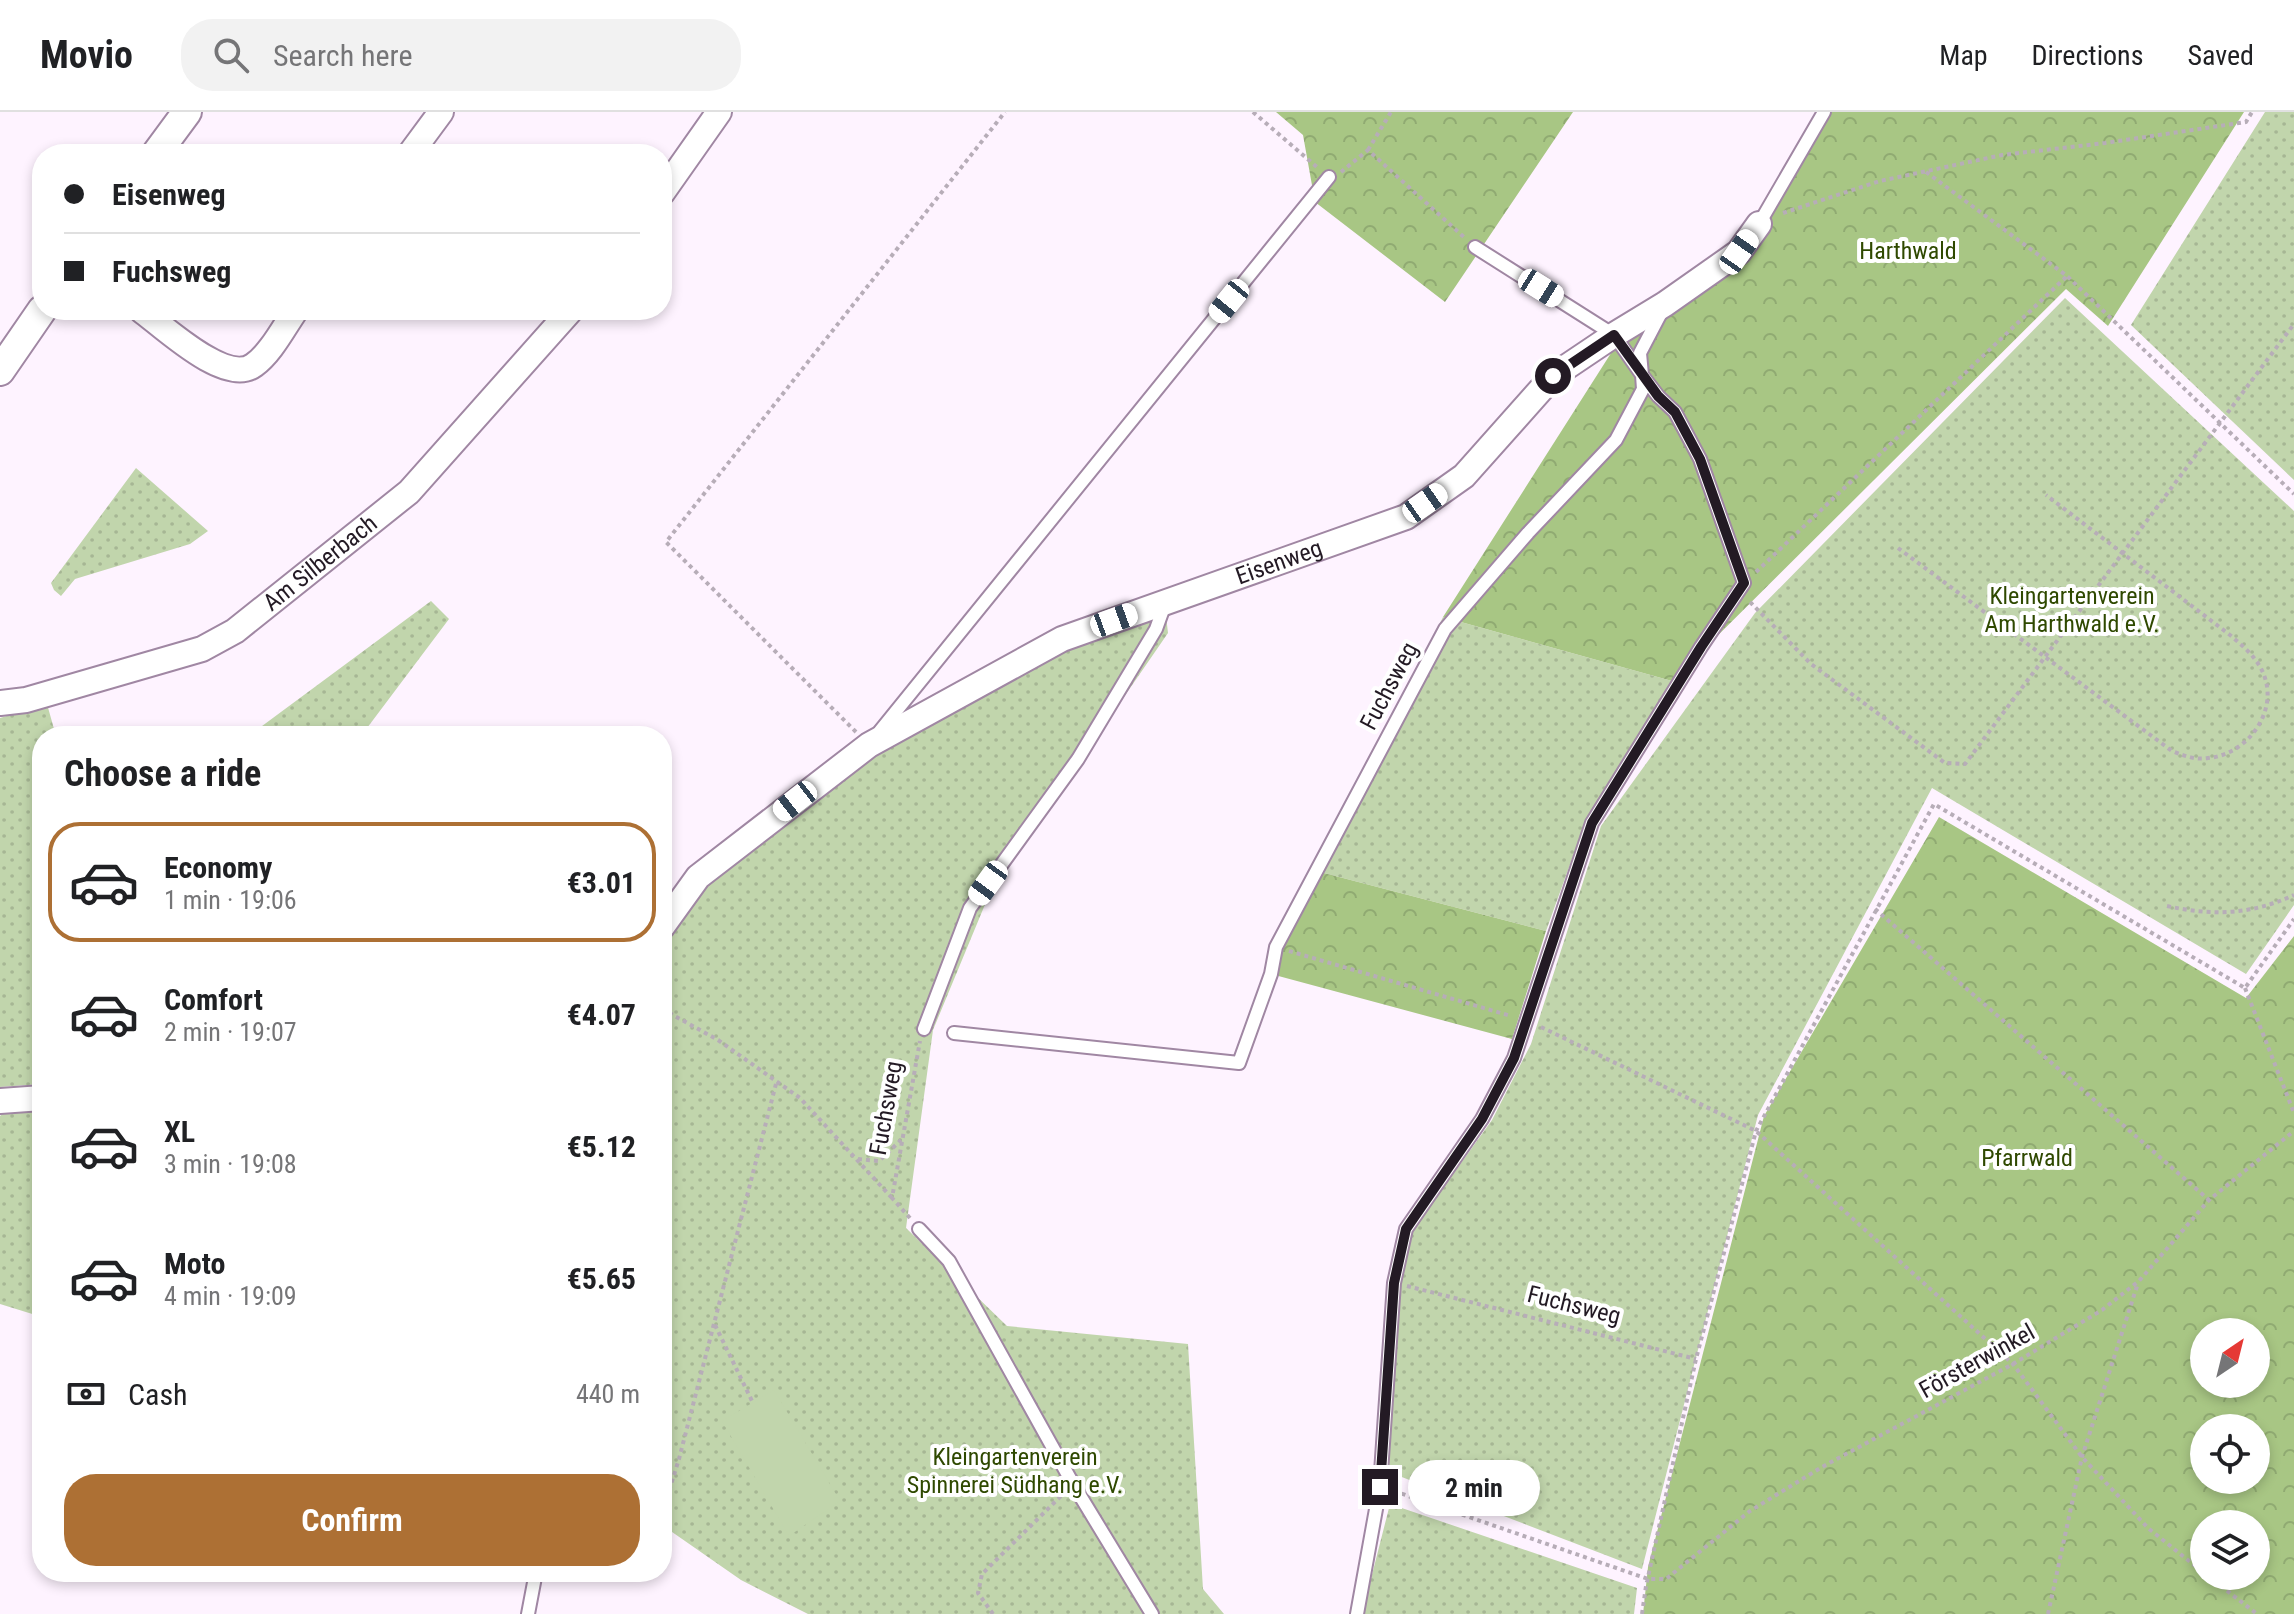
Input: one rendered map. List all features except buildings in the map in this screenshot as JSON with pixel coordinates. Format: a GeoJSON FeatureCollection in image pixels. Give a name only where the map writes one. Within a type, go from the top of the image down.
{"type":"FeatureCollection","features":[{"type":"Feature","properties":{"kind":"street"},"geometry":{"type":"LineString","coordinates":[[163,144],[187,112]]}},
{"type":"Feature","properties":{"kind":"street"},"geometry":{"type":"LineString","coordinates":[[417,144],[441,112]]}},
{"type":"Feature","properties":{"kind":"street"},"geometry":{"type":"LineString","coordinates":[[672,179],[719,112]]}},
{"type":"Feature","properties":{"kind":"street","name":"Eisenweg"},"geometry":{"type":"LineString","coordinates":[[672,913],[698,877],[869,745],[1062,639],[1406,517],[1464,476],[1553,376],[1739,252],[1759,224]]}},
{"type":"Feature","properties":{"kind":"street"},"geometry":{"type":"LineString","coordinates":[[0,371],[35,320]]}},
{"type":"Feature","properties":{"kind":"street"},"geometry":{"type":"LineString","coordinates":[[155,320],[216,364],[235,371],[252,367],[288,320]]}},
{"type":"Feature","properties":{"kind":"street","name":"Am Silberbach"},"geometry":{"type":"LineString","coordinates":[[0,703],[26,700],[202,649],[235,631],[409,492],[562,320]]}},
{"type":"Feature","properties":{"kind":"street"},"geometry":{"type":"LineString","coordinates":[[0,1101],[32,1099]]}},
{"type":"Feature","properties":{"kind":"lane","name":"Eisenweg"},"geometry":{"type":"LineString","coordinates":[[1759,224],[1824,112]]}},
{"type":"Feature","properties":{"kind":"lane"},"geometry":{"type":"LineString","coordinates":[[869,745],[1329,177]]}},
{"type":"Feature","properties":{"kind":"lane"},"geometry":{"type":"LineString","coordinates":[[1357,1614],[1380,1487],[1394,1283],[1406,1229],[1482,1119],[1514,1058],[1592,823],[1701,647],[1742,587],[1700,459],[1675,412],[1658,396],[1614,335],[1475,247]]}},
{"type":"Feature","properties":{"kind":"lane"},"geometry":{"type":"LineString","coordinates":[[1642,375],[1640,353],[1665,304]]}},
{"type":"Feature","properties":{"kind":"lane","name":"Fuchsweg"},"geometry":{"type":"LineString","coordinates":[[954,1033],[1239,1063],[1271,974],[1276,947],[1445,629],[1528,533],[1616,440],[1643,389],[1642,375]]}},
{"type":"Feature","properties":{"kind":"lane"},"geometry":{"type":"LineString","coordinates":[[924,1029],[970,908],[1078,759],[1156,629],[1166,601]]}},
{"type":"Feature","properties":{"kind":"lane"},"geometry":{"type":"LineString","coordinates":[[919,1229],[949,1261],[1073,1484],[1152,1614]]}},
{"type":"Feature","properties":{"kind":"lane"},"geometry":{"type":"LineString","coordinates":[[528,1614],[534,1582]]}},
{"type":"Feature","properties":{"kind":"path"},"geometry":{"type":"LineString","coordinates":[[869,745],[666,542],[1005,112]]}},
{"type":"Feature","properties":{"kind":"path"},"geometry":{"type":"LineString","coordinates":[[1253,112],[1329,177],[1336,176],[1368,150],[1391,112]]}},
{"type":"Feature","properties":{"kind":"path"},"geometry":{"type":"LineString","coordinates":[[1759,224],[1821,199],[1880,181],[2002,155],[2246,122],[2252,112]]}},
{"type":"Feature","properties":{"kind":"path"},"geometry":{"type":"LineString","coordinates":[[1368,150],[1475,247]]}},
{"type":"Feature","properties":{"kind":"path"},"geometry":{"type":"LineString","coordinates":[[1926,172],[2067,276],[2294,494]]}},
{"type":"Feature","properties":{"kind":"path"},"geometry":{"type":"LineString","coordinates":[[2067,276],[1742,587],[1811,664],[1945,763],[1965,764],[2294,324]]}},
{"type":"Feature","properties":{"kind":"path"},"geometry":{"type":"LineString","coordinates":[[1898,548],[2172,751],[2191,758],[2212,758],[2235,750],[2256,731],[2267,707],[2266,679],[2255,657],[2046,495]]}},
{"type":"Feature","properties":{"kind":"path"},"geometry":{"type":"LineString","coordinates":[[1642,1614],[1696,1359],[1756,1131],[1934,804],[2245,988],[2294,1113]]}},
{"type":"Feature","properties":{"kind":"path"},"geometry":{"type":"LineString","coordinates":[[2167,906],[2198,913],[2231,913],[2294,895]]}},
{"type":"Feature","properties":{"kind":"path"},"geometry":{"type":"LineString","coordinates":[[1875,909],[2209,1200]]}},
{"type":"Feature","properties":{"kind":"path"},"geometry":{"type":"LineString","coordinates":[[2245,988],[2294,919]]}},
{"type":"Feature","properties":{"kind":"path"},"geometry":{"type":"LineString","coordinates":[[672,1015],[718,1040],[800,1098],[919,1229]]}},
{"type":"Feature","properties":{"kind":"path","name":"Fuchsweg"},"geometry":{"type":"LineString","coordinates":[[892,1198],[924,1029]]}},
{"type":"Feature","properties":{"kind":"path"},"geometry":{"type":"LineString","coordinates":[[672,1476],[777,1080]]}},
{"type":"Feature","properties":{"kind":"path"},"geometry":{"type":"LineString","coordinates":[[1756,1131],[2013,1364],[2082,1457],[2148,1528],[2190,1561]]}},
{"type":"Feature","properties":{"kind":"path","name":"Försterwinkel"},"geometry":{"type":"LineString","coordinates":[[1648,1579],[1666,1579],[1750,1511],[1822,1467],[2013,1364],[2102,1310],[2139,1281],[2209,1200],[2294,1131]]}},
{"type":"Feature","properties":{"kind":"path"},"geometry":{"type":"LineString","coordinates":[[855,1158],[879,1161],[902,1139]]}},
{"type":"Feature","properties":{"kind":"path"},"geometry":{"type":"LineString","coordinates":[[2048,1614],[2082,1457],[2139,1281]]}},
{"type":"Feature","properties":{"kind":"path","name":"Fuchsweg"},"geometry":{"type":"LineString","coordinates":[[1394,1283],[1696,1359]]}},
{"type":"Feature","properties":{"kind":"path"},"geometry":{"type":"LineString","coordinates":[[714,1323],[753,1403]]}},
{"type":"Feature","properties":{"kind":"path"},"geometry":{"type":"LineString","coordinates":[[993,1614],[978,1593],[982,1574],[1073,1484]]}},
{"type":"Feature","properties":{"kind":"path"},"geometry":{"type":"LineString","coordinates":[[1380,1487],[1648,1579]]}},
{"type":"Feature","properties":{"kind":"path"},"geometry":{"type":"LineString","coordinates":[[2226,1590],[2257,1614]]}},
{"type":"Feature","properties":{"kind":"green space"},"geometry":{"type":"Polygon","coordinates":[[[1276,112],[1573,112],[1445,302],[1315,202],[1303,135],[1276,112]]]}},
{"type":"Feature","properties":{"kind":"green space","name":"Harthwald"},"geometry":{"type":"Polygon","coordinates":[[[1831,112],[2244,112],[2108,326],[2066,289],[1672,681],[1443,617],[1620,339],[1743,251],[1831,112]]]}},
{"type":"Feature","properties":{"kind":"green space"},"geometry":{"type":"Polygon","coordinates":[[[2265,112],[2294,112],[2294,480],[2131,325],[2265,112]]]}},
{"type":"Feature","properties":{"kind":"green space","name":"Kleingartenverein Am Harthwald e.V."},"geometry":{"type":"Polygon","coordinates":[[[2065,298],[2294,511],[2294,905],[2246,974],[1932,788],[1758,1115],[1642,1569],[1386,1471],[1402,1273],[1412,1231],[1492,1120],[1531,1044],[1601,826],[1755,613],[2065,298]]]}},
{"type":"Feature","properties":{"kind":"green space"},"geometry":{"type":"Polygon","coordinates":[[[136,468],[208,531],[190,544],[75,579],[61,596],[51,583],[136,468]]]}},
{"type":"Feature","properties":{"kind":"green space"},"geometry":{"type":"Polygon","coordinates":[[[431,601],[449,619],[369,726],[262,726],[431,601]]]}},
{"type":"Feature","properties":{"kind":"green space","name":"Kleingartenverein Spinnerei Südhang e.V."},"geometry":{"type":"Polygon","coordinates":[[[1165,607],[1168,633],[991,890],[933,1030],[906,1228],[1007,1326],[1188,1344],[1203,1589],[1224,1614],[808,1614],[741,1580],[672,1532],[672,927],[707,878],[869,753],[1025,665],[1165,607]]]}},
{"type":"Feature","properties":{"kind":"green space"},"geometry":{"type":"Polygon","coordinates":[[[1443,617],[1672,681],[1586,820],[1546,931],[1320,872],[1443,617]]]}},
{"type":"Feature","properties":{"kind":"green space"},"geometry":{"type":"Polygon","coordinates":[[[47,704],[53,726],[32,726],[32,1085],[0,1087],[0,718],[47,704]]]}},
{"type":"Feature","properties":{"kind":"green space","name":"Pfarrwald"},"geometry":{"type":"Polygon","coordinates":[[[1939,817],[2246,998],[2294,936],[2294,1614],[1643,1614],[1648,1567],[1764,1116],[1939,817]]]}},
{"type":"Feature","properties":{"kind":"green space"},"geometry":{"type":"Polygon","coordinates":[[[1320,872],[1546,931],[1512,1039],[1271,974],[1320,872]]]}},
{"type":"Feature","properties":{"kind":"green space"},"geometry":{"type":"Polygon","coordinates":[[[32,1107],[32,1314],[0,1304],[0,1116],[7,1110],[32,1107]]]}},
{"type":"Feature","properties":{"kind":"green space"},"geometry":{"type":"Polygon","coordinates":[[[774,1390],[840,1501],[789,1536],[722,1421],[774,1390]]]}},
{"type":"Feature","properties":{"kind":"green space"},"geometry":{"type":"Polygon","coordinates":[[[1390,1504],[1637,1588],[1634,1614],[1362,1614],[1390,1504]]]}},
{"type":"Feature","properties":{"kind":"route"},"geometry":{"type":"LineString","coordinates":[[1380,1487],[1394,1283],[1406,1229],[1482,1119],[1514,1058],[1592,823],[1744,583],[1700,459],[1675,412],[1658,396],[1614,335],[1553,376]]}}]}
